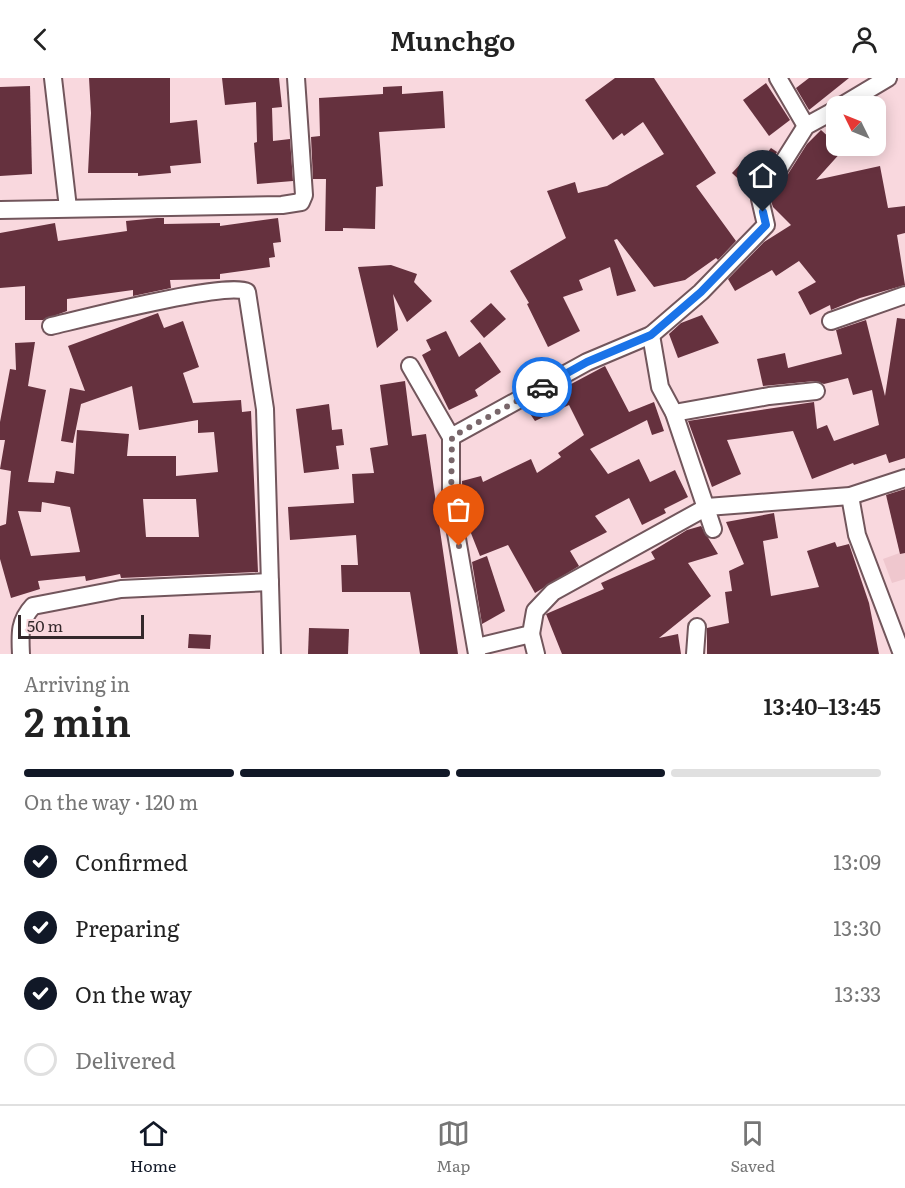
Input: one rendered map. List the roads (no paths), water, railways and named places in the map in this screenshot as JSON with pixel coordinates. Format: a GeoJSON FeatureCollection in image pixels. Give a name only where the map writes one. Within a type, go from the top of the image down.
{"type":"FeatureCollection","features":[{"type":"Feature","properties":{"kind":"street"},"geometry":{"type":"LineString","coordinates":[[53,78],[68,208]]}},
{"type":"Feature","properties":{"kind":"street"},"geometry":{"type":"LineString","coordinates":[[0,210],[282,206],[301,202],[304,195],[296,78]]}},
{"type":"Feature","properties":{"kind":"street"},"geometry":{"type":"LineString","coordinates":[[778,78],[806,126]]}},
{"type":"Feature","properties":{"kind":"street"},"geometry":{"type":"LineString","coordinates":[[858,96],[888,78]]}},
{"type":"Feature","properties":{"kind":"street"},"geometry":{"type":"LineString","coordinates":[[452,437],[587,362],[651,335],[701,292],[766,225],[760,199],[806,126],[826,115]]}},
{"type":"Feature","properties":{"kind":"street"},"geometry":{"type":"LineString","coordinates":[[51,326],[213,292],[241,289],[247,292],[265,409],[272,654]]}},
{"type":"Feature","properties":{"kind":"street"},"geometry":{"type":"LineString","coordinates":[[831,321],[905,295]]}},
{"type":"Feature","properties":{"kind":"street"},"geometry":{"type":"LineString","coordinates":[[651,335],[660,387],[674,413],[707,507],[712,529]]}},
{"type":"Feature","properties":{"kind":"street"},"geometry":{"type":"LineString","coordinates":[[410,366],[452,437],[451,504],[477,651],[531,634]]}},
{"type":"Feature","properties":{"kind":"street"},"geometry":{"type":"LineString","coordinates":[[674,413],[769,396],[816,392]]}},
{"type":"Feature","properties":{"kind":"street"},"geometry":{"type":"LineString","coordinates":[[536,654],[531,634],[535,611],[553,592],[707,507],[850,496],[905,478]]}},
{"type":"Feature","properties":{"kind":"street"},"geometry":{"type":"LineString","coordinates":[[850,496],[857,535],[902,654]]}},
{"type":"Feature","properties":{"kind":"street"},"geometry":{"type":"LineString","coordinates":[[21,654],[19,631],[24,616],[33,606],[121,589],[270,582]]}},
{"type":"Feature","properties":{"kind":"street"},"geometry":{"type":"LineString","coordinates":[[695,654],[697,627]]}}]}
